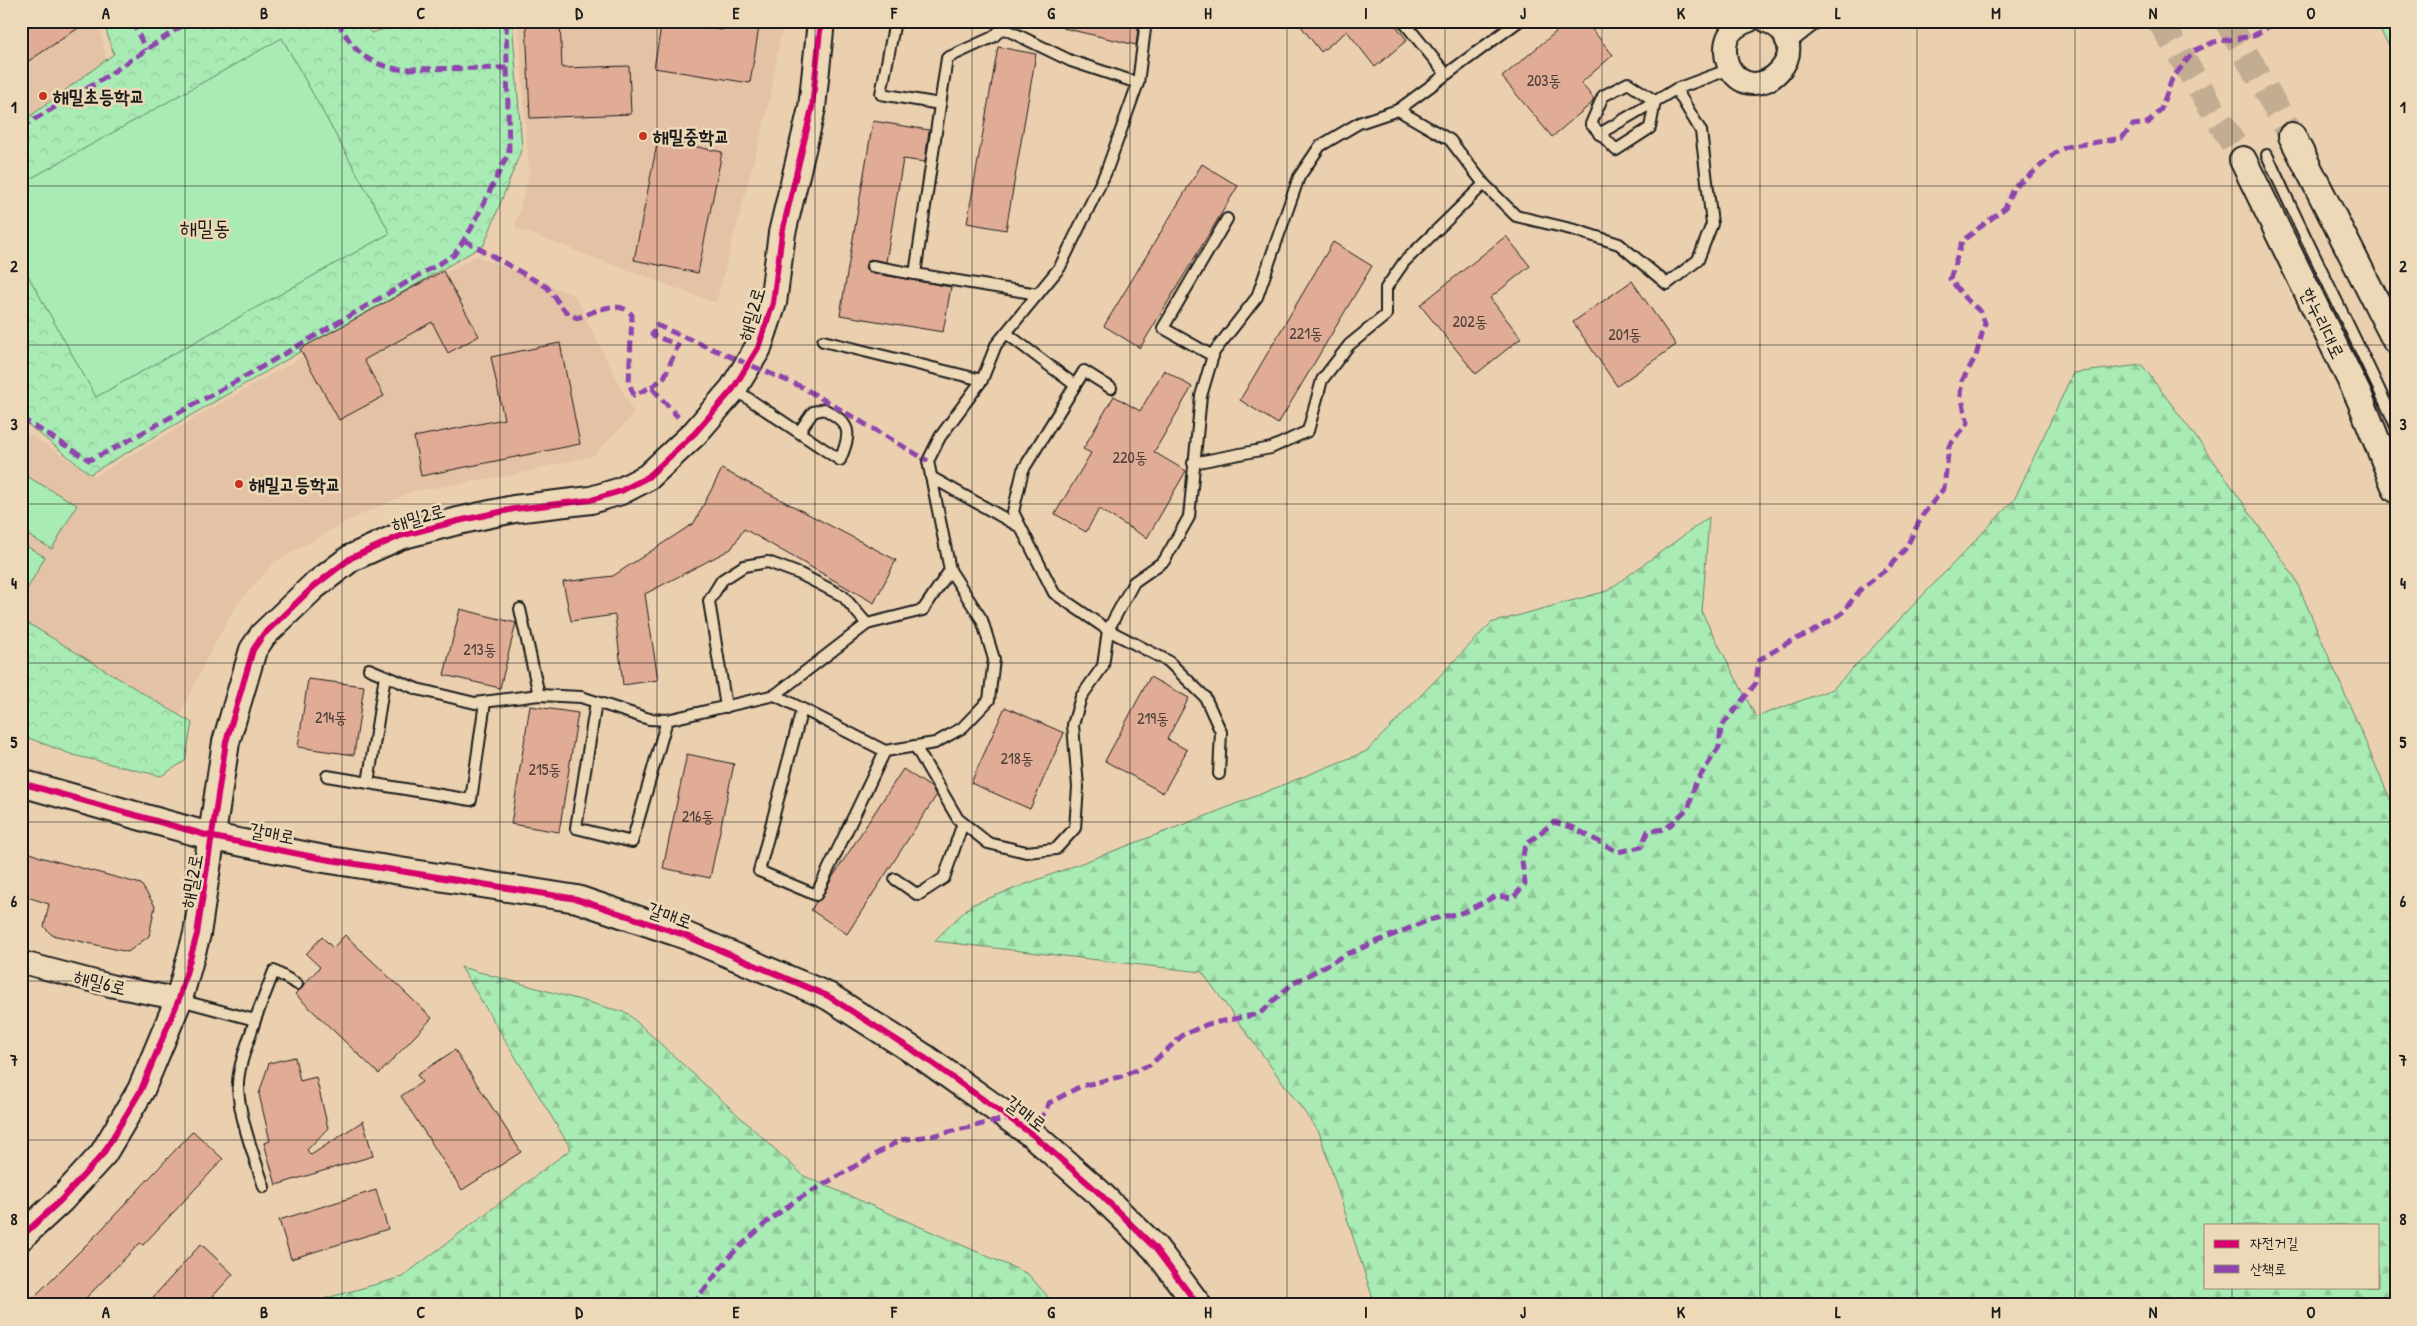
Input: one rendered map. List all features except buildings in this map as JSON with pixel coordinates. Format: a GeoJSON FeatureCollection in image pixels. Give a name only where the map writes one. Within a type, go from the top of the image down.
{"type":"FeatureCollection","features":[{"type":"Feature","properties":{"kind":"street","name":"해밀2로"},"geometry":{"type":"LineString","coordinates":[[21,1237],[61,1200],[103,1154],[142,1090],[179,1000],[197,934],[226,742],[252,650],[263,635],[313,587],[351,558],[400,536],[514,509],[591,500],[622,491],[648,477],[695,432],[733,389],[758,348],[773,302],[782,233],[812,108],[821,21]]}},
{"type":"Feature","properties":{"kind":"street"},"geometry":{"type":"LineString","coordinates":[[1744,22],[1734,29],[1728,38],[1726,59],[1730,69],[1746,81],[1756,83],[1775,77],[1787,61],[1788,50],[1786,40],[1781,31],[1766,21]]}},
{"type":"Feature","properties":{"kind":"street"},"geometry":{"type":"LineString","coordinates":[[1786,40],[1810,21]]}},
{"type":"Feature","properties":{"kind":"street"},"geometry":{"type":"LineString","coordinates":[[2292,136],[2396,341]]}},
{"type":"Feature","properties":{"kind":"street","name":"한누리대로"},"geometry":{"type":"LineString","coordinates":[[2255,157],[2360,399],[2396,489]]}},
{"type":"Feature","properties":{"kind":"street","name":"갈매로"},"geometry":{"type":"LineString","coordinates":[[21,782],[213,837],[324,859],[577,899],[684,935],[828,996],[925,1058],[1032,1135],[1098,1192],[1155,1248],[1198,1305]]}},
{"type":"Feature","properties":{"kind":"street","name":"해밀6로"},"geometry":{"type":"LineString","coordinates":[[21,962],[112,986],[179,1000]]}},
{"type":"Feature","properties":{"kind":"lane"},"geometry":{"type":"LineString","coordinates":[[895,21],[881,94],[940,104]]}},
{"type":"Feature","properties":{"kind":"lane"},"geometry":{"type":"LineString","coordinates":[[775,695],[885,751],[935,744],[962,728],[989,700],[994,659],[982,620],[950,570],[928,461],[940,437],[982,380],[996,345],[1060,267],[1106,172],[1138,83],[1146,21]]}},
{"type":"Feature","properties":{"kind":"lane"},"geometry":{"type":"LineString","coordinates":[[1404,21],[1446,74]]}},
{"type":"Feature","properties":{"kind":"lane"},"geometry":{"type":"LineString","coordinates":[[915,746],[958,819],[988,843],[1026,852],[1056,849],[1075,828],[1078,787],[1073,725],[1081,697],[1103,666],[1108,630],[1134,582],[1164,561],[1189,517],[1201,396],[1212,356],[1257,297],[1299,177],[1320,146],[1358,123],[1398,110],[1519,21]]}},
{"type":"Feature","properties":{"kind":"lane"},"geometry":{"type":"LineString","coordinates":[[915,274],[947,58],[993,37],[1006,24],[1071,61],[1138,83]]}},
{"type":"Feature","properties":{"kind":"lane"},"geometry":{"type":"LineString","coordinates":[[1600,134],[1676,89],[1730,69]]}},
{"type":"Feature","properties":{"kind":"lane"},"geometry":{"type":"LineString","coordinates":[[1628,82],[1655,101],[1650,128],[1616,150],[1591,124],[1603,96],[1628,82]]}},
{"type":"Feature","properties":{"kind":"lane"},"geometry":{"type":"LineString","coordinates":[[1398,110],[1450,140],[1484,184],[1516,216],[1575,230],[1619,244],[1667,284],[1698,260],[1712,224],[1700,131],[1676,89]]}},
{"type":"Feature","properties":{"kind":"lane"},"geometry":{"type":"LineString","coordinates":[[2255,157],[2300,228],[2396,426]]}},
{"type":"Feature","properties":{"kind":"lane"},"geometry":{"type":"LineString","coordinates":[[1193,463],[1271,448],[1308,431],[1322,380],[1349,345],[1386,315],[1386,288],[1400,269],[1484,184]]}},
{"type":"Feature","properties":{"kind":"lane"},"geometry":{"type":"LineString","coordinates":[[1212,356],[1163,328],[1228,219]]}},
{"type":"Feature","properties":{"kind":"lane"},"geometry":{"type":"LineString","coordinates":[[872,266],[1038,294]]}},
{"type":"Feature","properties":{"kind":"lane"},"geometry":{"type":"LineString","coordinates":[[1006,333],[1075,385]]}},
{"type":"Feature","properties":{"kind":"lane"},"geometry":{"type":"LineString","coordinates":[[822,341],[982,380]]}},
{"type":"Feature","properties":{"kind":"lane"},"geometry":{"type":"LineString","coordinates":[[1111,388],[1084,371],[1023,470],[1013,512],[1054,593],[1108,630],[1168,661],[1205,697],[1220,732],[1219,774]]}},
{"type":"Feature","properties":{"kind":"lane"},"geometry":{"type":"LineString","coordinates":[[733,389],[840,460],[848,442],[848,428],[841,419],[824,409],[813,412],[799,432]]}},
{"type":"Feature","properties":{"kind":"lane"},"geometry":{"type":"LineString","coordinates":[[932,478],[1020,527]]}},
{"type":"Feature","properties":{"kind":"lane"},"geometry":{"type":"LineString","coordinates":[[726,707],[709,601],[722,580],[744,566],[768,562],[800,574],[843,596],[867,624]]}},
{"type":"Feature","properties":{"kind":"lane"},"geometry":{"type":"LineString","coordinates":[[369,668],[417,689],[475,703],[539,695],[581,697],[648,719],[666,720],[775,695],[867,624],[923,610],[950,570]]}},
{"type":"Feature","properties":{"kind":"lane"},"geometry":{"type":"LineString","coordinates":[[520,609],[539,695]]}},
{"type":"Feature","properties":{"kind":"lane"},"geometry":{"type":"LineString","coordinates":[[368,783],[385,676]]}},
{"type":"Feature","properties":{"kind":"lane"},"geometry":{"type":"LineString","coordinates":[[327,776],[471,800],[485,702]]}},
{"type":"Feature","properties":{"kind":"lane"},"geometry":{"type":"LineString","coordinates":[[596,702],[576,828],[632,842],[666,720]]}},
{"type":"Feature","properties":{"kind":"lane"},"geometry":{"type":"LineString","coordinates":[[802,709],[759,870],[816,895],[885,751]]}},
{"type":"Feature","properties":{"kind":"lane"},"geometry":{"type":"LineString","coordinates":[[895,879],[918,895],[944,878],[963,823]]}},
{"type":"Feature","properties":{"kind":"lane"},"geometry":{"type":"LineString","coordinates":[[264,1187],[246,1126],[238,1087],[242,1062],[255,1020],[274,971],[297,984]]}},
{"type":"Feature","properties":{"kind":"lane"},"geometry":{"type":"LineString","coordinates":[[179,1000],[255,1020]]}},
{"type":"Feature","properties":{"kind":"shaded area","name":"해밀초등학교"},"geometry":{"type":"Polygon","coordinates":[[[21,21],[98,21],[108,68],[21,124],[21,21]]]}},
{"type":"Feature","properties":{"kind":"shaded area","name":"해밀중학교"},"geometry":{"type":"Polygon","coordinates":[[[518,21],[783,21],[770,100],[716,303],[515,228],[529,173],[518,21]]]}},
{"type":"Feature","properties":{"kind":"shaded area","name":"해밀고등학교"},"geometry":{"type":"Polygon","coordinates":[[[476,256],[575,296],[634,414],[594,455],[522,473],[411,492],[347,521],[275,562],[238,603],[209,654],[180,715],[21,619],[21,429],[95,476],[476,256]]]}},
{"type":"Feature","properties":{"kind":"green space"},"geometry":{"type":"Polygon","coordinates":[[[103,21],[363,21],[371,33],[411,21],[512,21],[522,148],[484,245],[90,474],[21,419],[21,123],[114,54],[103,21]]]}},
{"type":"Feature","properties":{"kind":"green space"},"geometry":{"type":"Polygon","coordinates":[[[2375,21],[2396,21],[2396,58],[2375,21]]]}},
{"type":"Feature","properties":{"kind":"green space"},"geometry":{"type":"Polygon","coordinates":[[[282,38],[390,233],[96,397],[21,263],[21,184],[282,38]]]}},
{"type":"Feature","properties":{"kind":"green space"},"geometry":{"type":"Polygon","coordinates":[[[2142,365],[2216,464],[2295,578],[2396,813],[2396,1305],[1375,1305],[1319,1132],[1202,972],[934,941],[971,905],[1206,816],[1367,751],[1491,623],[1607,591],[1709,517],[1702,613],[1756,717],[1833,689],[2014,500],[2073,373],[2142,365]]]}},
{"type":"Feature","properties":{"kind":"green space"},"geometry":{"type":"Polygon","coordinates":[[[21,473],[77,505],[52,549],[21,531],[21,473]]]}},
{"type":"Feature","properties":{"kind":"green space"},"geometry":{"type":"Polygon","coordinates":[[[21,543],[45,557],[21,600],[21,543]]]}},
{"type":"Feature","properties":{"kind":"green space"},"geometry":{"type":"Polygon","coordinates":[[[21,619],[192,723],[185,761],[161,776],[73,755],[21,735],[21,619]]]}},
{"type":"Feature","properties":{"kind":"green space"},"geometry":{"type":"Polygon","coordinates":[[[461,967],[627,1013],[804,1176],[1028,1274],[1055,1305],[302,1305],[402,1277],[571,1149],[461,967]]]}},
{"type":"Feature","properties":{"kind":"tunnel"},"geometry":{"type":"LineString","coordinates":[[2160,21],[2243,160]]}},
{"type":"Feature","properties":{"kind":"tunnel"},"geometry":{"type":"LineString","coordinates":[[2227,21],[2292,136]]}},
{"type":"Feature","properties":{"kind":"marked path"},"geometry":{"type":"LineString","coordinates":[[132,21],[146,50]]}},
{"type":"Feature","properties":{"kind":"marked path"},"geometry":{"type":"LineString","coordinates":[[21,127],[98,82],[189,21]]}},
{"type":"Feature","properties":{"kind":"marked path"},"geometry":{"type":"LineString","coordinates":[[337,21],[354,47],[376,63],[385,66],[397,69],[507,68]]}},
{"type":"Feature","properties":{"kind":"marked path"},"geometry":{"type":"LineString","coordinates":[[21,418],[89,460],[111,450],[253,372],[454,255],[471,229],[509,152],[506,21]]}},
{"type":"Feature","properties":{"kind":"marked path"},"geometry":{"type":"LineString","coordinates":[[1033,1135],[1049,1103],[1081,1086],[1119,1077],[1150,1065],[1183,1035],[1208,1024],[1259,1014],[1292,984],[1347,954],[1429,920],[1464,912],[1496,896],[1513,898],[1525,884],[1522,861],[1525,845],[1554,822],[1574,828],[1618,852],[1641,847],[1648,831],[1666,829],[1689,807],[1695,784],[1719,747],[1721,727],[1756,683],[1759,660],[1841,614],[1861,589],[1888,568],[1906,548],[1922,516],[1944,488],[1949,446],[1968,423],[1961,396],[1962,381],[1976,356],[1985,323],[1981,312],[1965,298],[1950,279],[1962,241],[2005,208],[2014,186],[2027,178],[2055,153],[2066,147],[2122,138],[2133,125],[2148,123],[2161,109],[2172,79],[2194,51],[2214,42],[2253,36],[2278,21]]}},
{"type":"Feature","properties":{"kind":"marked path"},"geometry":{"type":"LineString","coordinates":[[464,240],[547,287],[565,311],[577,318],[606,308],[620,307],[627,310],[632,315],[629,383],[634,395],[651,387],[678,417]]}},
{"type":"Feature","properties":{"kind":"marked path"},"geometry":{"type":"LineString","coordinates":[[651,387],[664,378],[678,345],[652,335],[656,325],[802,387],[928,461]]}},
{"type":"Feature","properties":{"kind":"marked path"},"geometry":{"type":"LineString","coordinates":[[692,1305],[732,1254],[768,1221],[795,1201],[900,1140],[936,1135],[1009,1118]]}},
{"type":"Feature","properties":{"kind":"cycle path"},"geometry":{"type":"LineString","coordinates":[[21,1237],[61,1200],[103,1154],[141,1090],[179,999],[197,934],[226,742],[253,650],[263,635],[313,587],[351,558],[400,536],[458,521],[514,509],[591,500],[621,491],[648,477],[695,433],[733,389],[758,348],[773,303],[782,233],[812,108],[821,21]]}},
{"type":"Feature","properties":{"kind":"cycle path"},"geometry":{"type":"LineString","coordinates":[[21,783],[213,837],[324,859],[577,899],[684,935],[828,996],[925,1058],[1033,1135],[1098,1192],[1155,1248],[1198,1305]]}},
{"type":"Feature","properties":{"kind":"place","name":"해밀초등학교"},"geometry":{"type":"Point","coordinates":[43,96]}},
{"type":"Feature","properties":{"kind":"place","name":"해밀중학교"},"geometry":{"type":"Point","coordinates":[643,136]}},
{"type":"Feature","properties":{"kind":"place","name":"해밀고등학교"},"geometry":{"type":"Point","coordinates":[239,484]}},
{"type":"Feature","properties":{"kind":"district","name":"해밀동"},"geometry":{"type":"Point","coordinates":[205,227]}}]}
